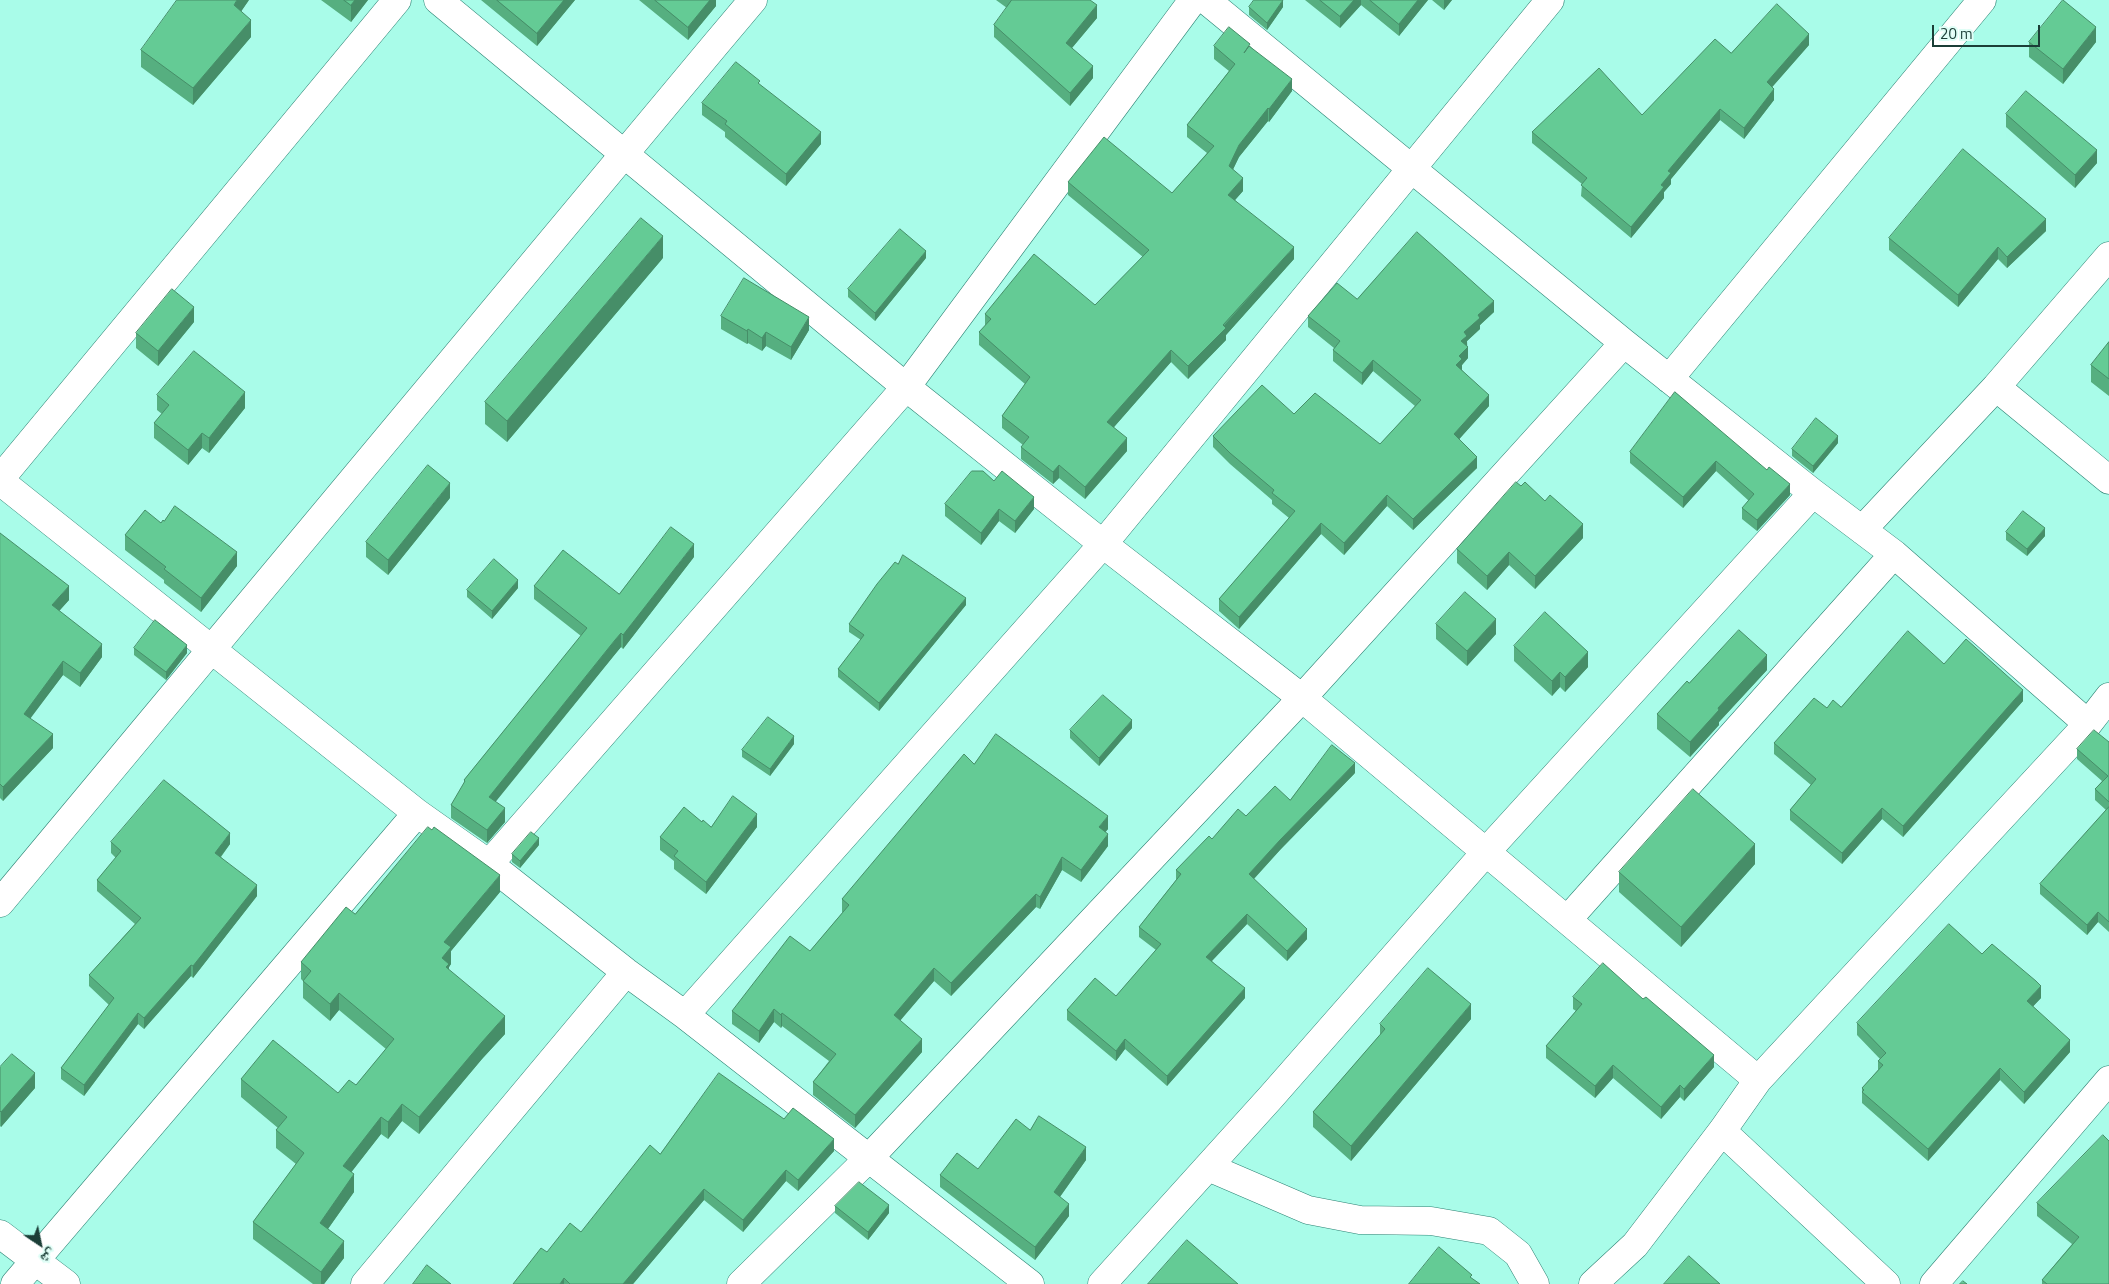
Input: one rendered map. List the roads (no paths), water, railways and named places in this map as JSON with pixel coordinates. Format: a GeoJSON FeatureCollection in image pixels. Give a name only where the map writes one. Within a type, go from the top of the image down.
{"type":"FeatureCollection","features":[{"type":"Feature","properties":{"kind":"street"},"geometry":{"type":"LineString","coordinates":[[397,0],[0,480],[212,652],[417,813],[489,864],[1030,1284]]}},
{"type":"Feature","properties":{"kind":"street"},"geometry":{"type":"LineString","coordinates":[[438,0],[906,387],[1103,544],[1302,698],[1758,1080]]}},
{"type":"Feature","properties":{"kind":"street"},"geometry":{"type":"LineString","coordinates":[[0,903],[212,652],[623,154],[753,0]]}},
{"type":"Feature","properties":{"kind":"street"},"geometry":{"type":"LineString","coordinates":[[489,864],[906,387],[1193,0]]}},
{"type":"Feature","properties":{"kind":"street"},"geometry":{"type":"LineString","coordinates":[[1206,0],[1409,169],[1624,343],[1813,493],[1894,554],[2088,724]]}},
{"type":"Feature","properties":{"kind":"street"},"geometry":{"type":"LineString","coordinates":[[685,1015],[1103,544],[1409,169],[1550,0]]}},
{"type":"Feature","properties":{"kind":"street"},"geometry":{"type":"LineString","coordinates":[[1669,378],[1982,0]]}},
{"type":"Feature","properties":{"kind":"street"},"geometry":{"type":"LineString","coordinates":[[1862,530],[1996,387],[2109,256]]}},
{"type":"Feature","properties":{"kind":"street"},"geometry":{"type":"LineString","coordinates":[[741,1284],[869,1158],[1302,698],[1624,343]]}},
{"type":"Feature","properties":{"kind":"street"},"geometry":{"type":"LineString","coordinates":[[1996,387],[2109,480]]}},
{"type":"Feature","properties":{"kind":"street"},"geometry":{"type":"LineString","coordinates":[[1102,1284],[1208,1167],[1485,853],[1813,493]]}},
{"type":"Feature","properties":{"kind":"street"},"geometry":{"type":"LineString","coordinates":[[1568,919],[1894,554]]}},
{"type":"Feature","properties":{"kind":"street"},"geometry":{"type":"LineString","coordinates":[[1593,1284],[1635,1246],[1722,1132],[1758,1080],[2088,724],[2109,697]]}},
{"type":"Feature","properties":{"kind":"street"},"geometry":{"type":"LineString","coordinates":[[15,1284],[417,813]]}},
{"type":"Feature","properties":{"kind":"street"},"geometry":{"type":"LineString","coordinates":[[365,1284],[626,972]]}},
{"type":"Feature","properties":{"kind":"street"},"geometry":{"type":"LineString","coordinates":[[1934,1284],[2109,1080]]}},
{"type":"Feature","properties":{"kind":"street"},"geometry":{"type":"LineString","coordinates":[[1722,1132],[1886,1284]]}},
{"type":"Feature","properties":{"kind":"street"},"geometry":{"type":"LineString","coordinates":[[1208,1167],[1308,1210],[1360,1220],[1431,1220],[1489,1231],[1518,1254],[1535,1284]]}},
{"type":"Feature","properties":{"kind":"street"},"geometry":{"type":"LineString","coordinates":[[0,1234],[66,1284]]}}]}
